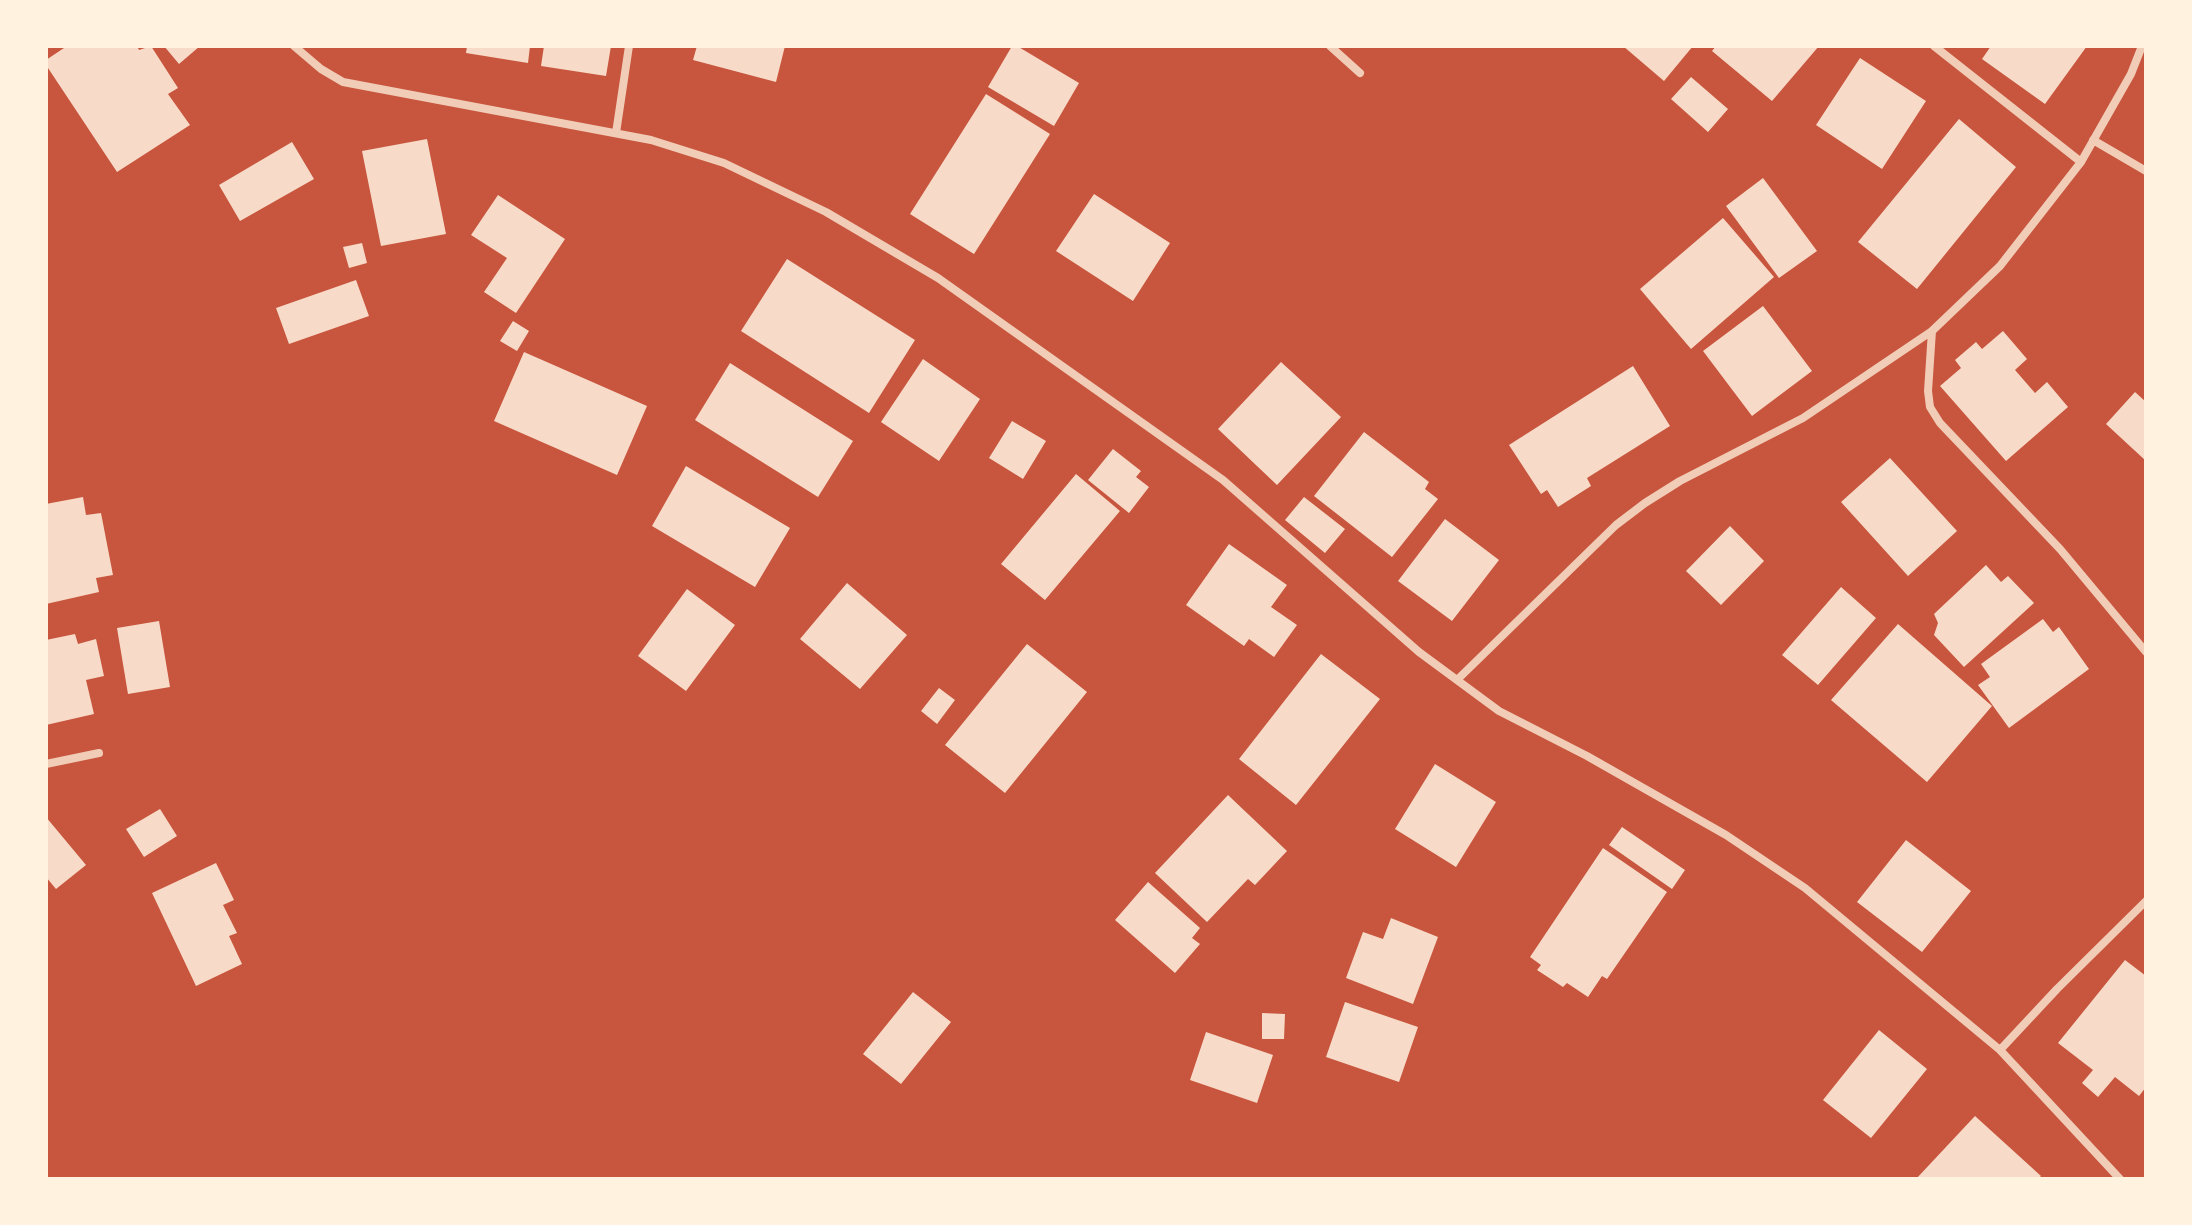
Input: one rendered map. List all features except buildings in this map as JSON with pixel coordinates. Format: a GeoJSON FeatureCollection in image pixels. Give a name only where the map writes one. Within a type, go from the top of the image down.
{"type":"FeatureCollection","features":[{"type":"Feature","properties":{"kind":"street"},"geometry":{"type":"LineString","coordinates":[[294,46],[321,69],[343,82],[651,140],[724,163],[826,212],[938,278],[1223,480],[1419,652],[1499,711],[1587,756],[1726,835],[1805,888],[2000,1050],[2120,1179]]}},
{"type":"Feature","properties":{"kind":"street"},"geometry":{"type":"LineString","coordinates":[[616,133],[629,46]]}},
{"type":"Feature","properties":{"kind":"street"},"geometry":{"type":"LineString","coordinates":[[1330,46],[1360,73]]}},
{"type":"Feature","properties":{"kind":"street"},"geometry":{"type":"LineString","coordinates":[[1934,46],[2081,162]]}},
{"type":"Feature","properties":{"kind":"street"},"geometry":{"type":"LineString","coordinates":[[1457,680],[1616,525],[1645,503],[1680,481],[1803,418],[1932,331],[2000,266],[2081,162],[2131,74],[2142,46]]}},
{"type":"Feature","properties":{"kind":"street"},"geometry":{"type":"LineString","coordinates":[[2093,140],[2146,171]]}},
{"type":"Feature","properties":{"kind":"street"},"geometry":{"type":"LineString","coordinates":[[1932,331],[1928,391],[1930,407],[1940,423],[2060,549],[2146,652]]}},
{"type":"Feature","properties":{"kind":"street"},"geometry":{"type":"LineString","coordinates":[[46,764],[99,753]]}},
{"type":"Feature","properties":{"kind":"street"},"geometry":{"type":"LineString","coordinates":[[2000,1050],[2146,901]]}}]}
